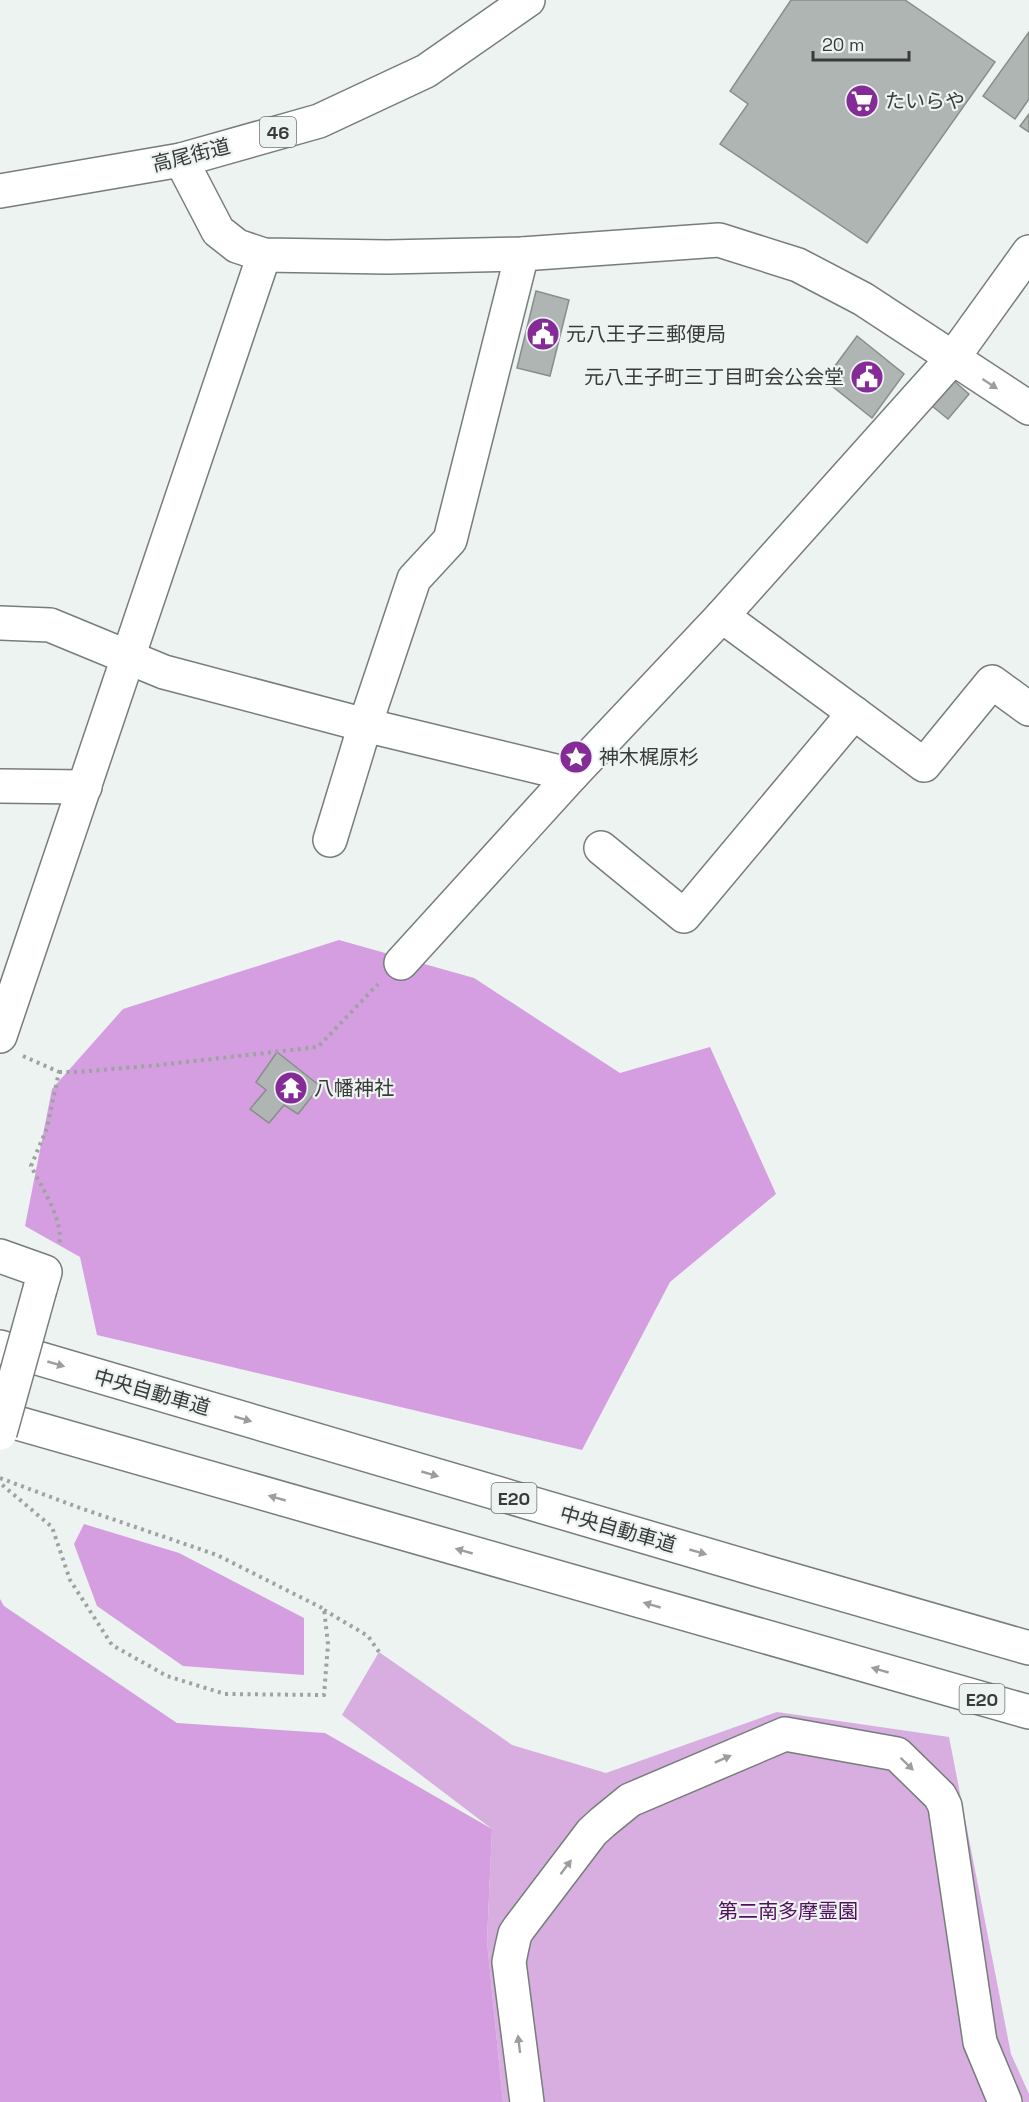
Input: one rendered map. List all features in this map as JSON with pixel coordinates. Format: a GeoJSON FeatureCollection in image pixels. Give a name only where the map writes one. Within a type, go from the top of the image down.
{"type":"FeatureCollection","features":[{"type":"Feature","properties":{"kind":"main road","name":"高尾街道"},"geometry":{"type":"LineString","coordinates":[[0,191],[181,160],[319,121],[426,71],[528,0]]}},
{"type":"Feature","properties":{"kind":"main road"},"geometry":{"type":"LineString","coordinates":[[181,160],[218,231],[237,246],[264,255],[387,257],[522,254],[719,240],[798,265],[863,299],[1029,408]]}},
{"type":"Feature","properties":{"kind":"main road"},"geometry":{"type":"LineString","coordinates":[[400,963],[722,615],[952,359],[1029,252]]}},
{"type":"Feature","properties":{"kind":"main road"},"geometry":{"type":"LineString","coordinates":[[330,840],[365,725],[414,579],[450,540],[522,254]]}},
{"type":"Feature","properties":{"kind":"main road"},"geometry":{"type":"LineString","coordinates":[[10,1045],[127,657],[264,255]]}},
{"type":"Feature","properties":{"kind":"main road"},"geometry":{"type":"LineString","coordinates":[[722,615],[924,765],[992,682],[1029,709]]}},
{"type":"Feature","properties":{"kind":"main road"},"geometry":{"type":"LineString","coordinates":[[0,623],[50,625],[164,672],[365,725],[572,775]]}},
{"type":"Feature","properties":{"kind":"main road"},"geometry":{"type":"LineString","coordinates":[[601,848],[684,916],[854,713]]}},
{"type":"Feature","properties":{"kind":"main road"},"geometry":{"type":"LineString","coordinates":[[0,786],[86,787]]}},
{"type":"Feature","properties":{"kind":"main road"},"geometry":{"type":"LineString","coordinates":[[0,1256],[43,1281],[0,1433]]}},
{"type":"Feature","properties":{"kind":"main road","name":"中央自動車道"},"geometry":{"type":"LineString","coordinates":[[0,1347],[1029,1648]]}},
{"type":"Feature","properties":{"kind":"main road","name":"E20"},"geometry":{"type":"LineString","coordinates":[[0,1418],[1029,1712]]}},
{"type":"Feature","properties":{"kind":"main road"},"geometry":{"type":"LineString","coordinates":[[527,2102],[509,1962],[515,1934],[592,1832],[630,1800],[785,1734],[897,1754],[940,1796],[945,1806],[980,2042],[1005,2102]]}},
{"type":"Feature","properties":{"kind":"path"},"geometry":{"type":"LineString","coordinates":[[10,1045],[59,1072],[159,1065],[318,1047],[367,995]]}},
{"type":"Feature","properties":{"kind":"path"},"geometry":{"type":"LineString","coordinates":[[43,1281],[56,1259],[61,1237],[52,1207],[32,1166],[47,1128],[59,1072]]}},
{"type":"Feature","properties":{"kind":"path"},"geometry":{"type":"LineString","coordinates":[[0,1478],[217,1555],[324,1609],[368,1636],[379,1652]]}},
{"type":"Feature","properties":{"kind":"path"},"geometry":{"type":"LineString","coordinates":[[0,1483],[52,1527],[70,1580],[112,1646],[167,1676],[225,1694],[324,1695],[328,1644],[324,1609]]}},
{"type":"Feature","properties":{"kind":"green space","name":"第二南多摩霊園"},"geometry":{"type":"Polygon","coordinates":[[[379,1652],[512,1745],[606,1773],[777,1712],[949,1737],[1011,2054],[1029,2094],[1029,2102],[503,2102],[487,1941],[492,1829],[342,1715],[379,1652]]]}},
{"type":"Feature","properties":{"kind":"shaded area"},"geometry":{"type":"Polygon","coordinates":[[[339,940],[474,978],[620,1073],[710,1047],[776,1194],[670,1282],[582,1450],[97,1335],[80,1257],[25,1226],[52,1089],[123,1009],[339,940]]]}},
{"type":"Feature","properties":{"kind":"shaded area"},"geometry":{"type":"Polygon","coordinates":[[[84,1524],[179,1553],[304,1618],[304,1675],[183,1666],[97,1606],[74,1544],[84,1524]]]}},
{"type":"Feature","properties":{"kind":"shaded area"},"geometry":{"type":"Polygon","coordinates":[[[0,1599],[4,1606],[177,1723],[325,1733],[492,1829],[487,1941],[503,2102],[0,2102],[0,1599]]]}},
{"type":"Feature","properties":{"kind":"building"},"geometry":{"type":"Polygon","coordinates":[[[791,0],[905,0],[995,62],[867,243],[720,144],[748,104],[730,91],[791,0]]]}},
{"type":"Feature","properties":{"kind":"building"},"geometry":{"type":"Polygon","coordinates":[[[1029,32],[1029,99],[1015,119],[983,96],[1029,32]]]}},
{"type":"Feature","properties":{"kind":"building"},"geometry":{"type":"Polygon","coordinates":[[[1029,114],[1029,132],[1020,126],[1029,114]]]}},
{"type":"Feature","properties":{"kind":"building","name":"元八王子三郵便局"},"geometry":{"type":"Polygon","coordinates":[[[536,291],[569,300],[550,376],[517,368],[536,291]]]}},
{"type":"Feature","properties":{"kind":"building","name":"元八王子町三丁目町会公会堂"},"geometry":{"type":"Polygon","coordinates":[[[857,336],[904,374],[872,418],[832,386],[836,380],[829,374],[857,336]]]}},
{"type":"Feature","properties":{"kind":"building"},"geometry":{"type":"Polygon","coordinates":[[[953,380],[969,394],[948,419],[932,406],[953,380]]]}},
{"type":"Feature","properties":{"kind":"building","name":"八幡神社"},"geometry":{"type":"Polygon","coordinates":[[[277,1052],[320,1086],[298,1114],[284,1105],[269,1123],[250,1109],[266,1090],[256,1082],[277,1052]]]}},
{"type":"Feature","properties":{"kind":"place","name":"たいらや"},"geometry":{"type":"Point","coordinates":[862,101]}},
{"type":"Feature","properties":{"kind":"place","name":"元八王子三郵便局"},"geometry":{"type":"Point","coordinates":[543,334]}},
{"type":"Feature","properties":{"kind":"place","name":"元八王子町三丁目町会公会堂"},"geometry":{"type":"Point","coordinates":[867,377]}},
{"type":"Feature","properties":{"kind":"place","name":"神木梶原杉"},"geometry":{"type":"Point","coordinates":[576,757]}},
{"type":"Feature","properties":{"kind":"place","name":"八幡神社"},"geometry":{"type":"Point","coordinates":[291,1088]}}]}
